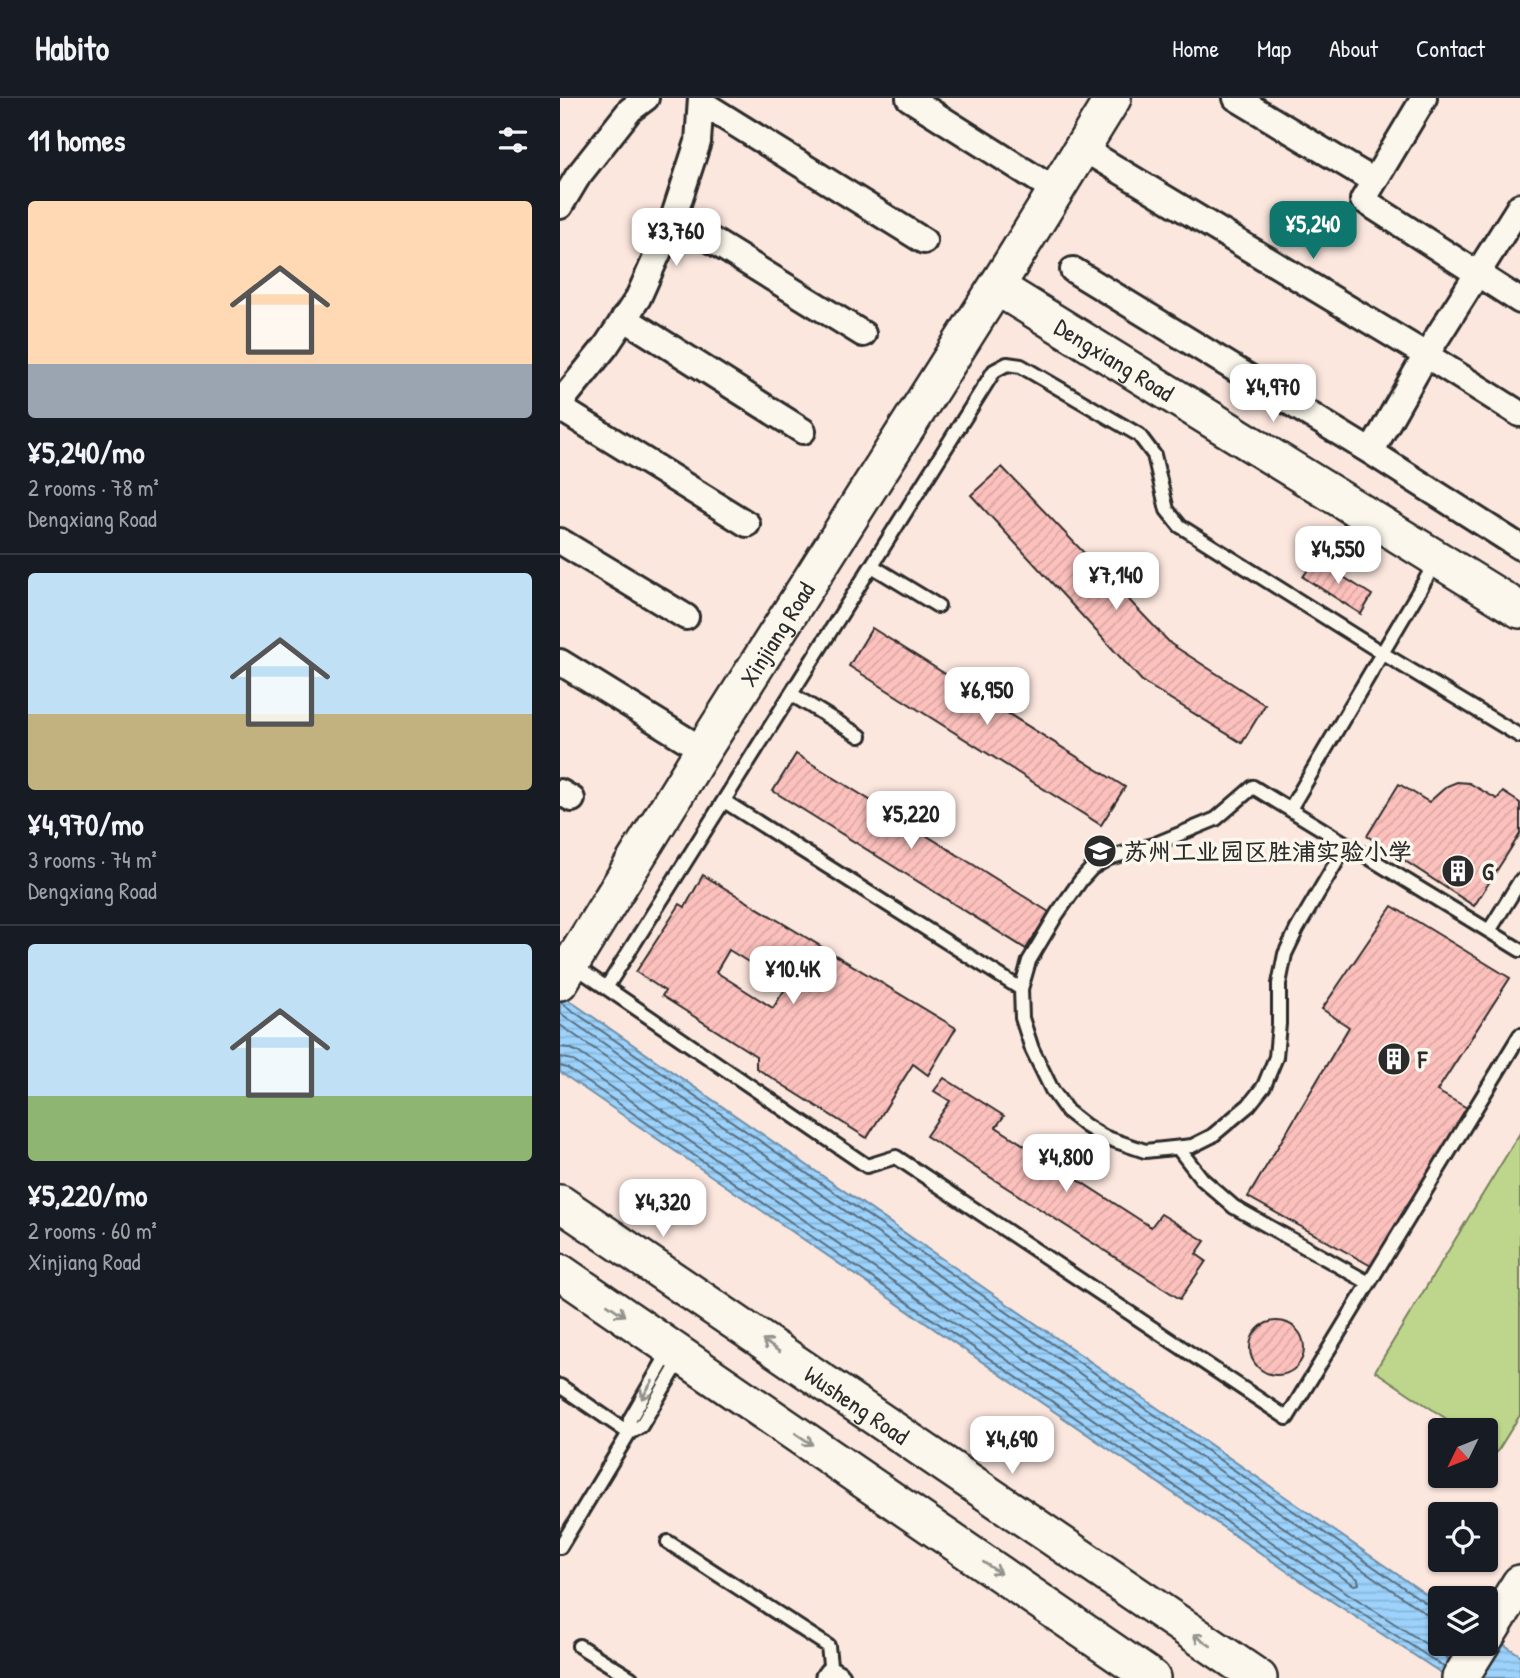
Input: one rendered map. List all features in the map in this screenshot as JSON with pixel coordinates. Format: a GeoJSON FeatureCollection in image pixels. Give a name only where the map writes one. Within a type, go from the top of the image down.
{"type":"FeatureCollection","features":[{"type":"Feature","properties":{"kind":"main road","name":"Xinjiang Road"},"geometry":{"type":"LineString","coordinates":[[566,973],[1112,98]]}},
{"type":"Feature","properties":{"kind":"main road","name":"Dengxiang Road"},"geometry":{"type":"LineString","coordinates":[[996,287],[1520,610]]}},
{"type":"Feature","properties":{"kind":"main road","name":"Wusheng Road"},"geometry":{"type":"LineString","coordinates":[[560,1203],[1259,1678]]}},
{"type":"Feature","properties":{"kind":"main road"},"geometry":{"type":"LineString","coordinates":[[560,1272],[1152,1678]]}},
{"type":"Feature","properties":{"kind":"main road"},"geometry":{"type":"LineString","coordinates":[[1498,1618],[1520,1583]]}},
{"type":"Feature","properties":{"kind":"main road"},"geometry":{"type":"LineString","coordinates":[[1460,1678],[1474,1656]]}},
{"type":"Feature","properties":{"kind":"street"},"geometry":{"type":"LineString","coordinates":[[909,98],[1056,191]]}},
{"type":"Feature","properties":{"kind":"street"},"geometry":{"type":"LineString","coordinates":[[1236,98],[1374,181]]}},
{"type":"Feature","properties":{"kind":"street"},"geometry":{"type":"LineString","coordinates":[[1424,98],[1363,200],[1520,301]]}},
{"type":"Feature","properties":{"kind":"street"},"geometry":{"type":"LineString","coordinates":[[747,524],[560,405],[606,346],[638,298],[674,217],[698,142],[701,100],[924,241]]}},
{"type":"Feature","properties":{"kind":"street"},"geometry":{"type":"LineString","coordinates":[[561,200],[629,102]]}},
{"type":"Feature","properties":{"kind":"street"},"geometry":{"type":"LineString","coordinates":[[1082,148],[1520,414]]}},
{"type":"Feature","properties":{"kind":"street"},"geometry":{"type":"LineString","coordinates":[[1371,452],[1426,355],[1520,206]]}},
{"type":"Feature","properties":{"kind":"street"},"geometry":{"type":"LineString","coordinates":[[674,217],[863,334]]}},
{"type":"Feature","properties":{"kind":"street"},"geometry":{"type":"LineString","coordinates":[[1073,270],[1371,452],[1520,547]]}},
{"type":"Feature","properties":{"kind":"street"},"geometry":{"type":"LineString","coordinates":[[624,318],[803,431]]}},
{"type":"Feature","properties":{"kind":"street"},"geometry":{"type":"LineString","coordinates":[[560,541],[686,617]]}},
{"type":"Feature","properties":{"kind":"street"},"geometry":{"type":"LineString","coordinates":[[560,662],[704,750]]}},
{"type":"Feature","properties":{"kind":"lane"},"geometry":{"type":"LineString","coordinates":[[606,988],[994,371],[1007,365],[1021,366],[1139,435],[1154,456],[1167,510],[1180,526],[1520,736]]}},
{"type":"Feature","properties":{"kind":"lane"},"geometry":{"type":"LineString","coordinates":[[1290,809],[1438,559]]}},
{"type":"Feature","properties":{"kind":"lane"},"geometry":{"type":"LineString","coordinates":[[872,566],[938,606]]}},
{"type":"Feature","properties":{"kind":"lane"},"geometry":{"type":"LineString","coordinates":[[791,694],[860,736]]}},
{"type":"Feature","properties":{"kind":"lane"},"geometry":{"type":"LineString","coordinates":[[1347,844],[1285,954],[1279,984],[1276,1057],[1264,1086],[1250,1105],[1212,1136],[1192,1146],[1145,1151],[1104,1138],[1067,1111],[1052,1090],[1032,1049],[1022,1018],[1021,989],[1029,961],[1057,914],[1092,868],[1109,858],[1153,845],[1216,819],[1254,787],[1520,950]]}},
{"type":"Feature","properties":{"kind":"lane"},"geometry":{"type":"LineString","coordinates":[[724,800],[1021,989]]}},
{"type":"Feature","properties":{"kind":"lane"},"geometry":{"type":"LineString","coordinates":[[1489,931],[1520,881]]}},
{"type":"Feature","properties":{"kind":"lane"},"geometry":{"type":"LineString","coordinates":[[566,973],[606,988],[867,1166],[896,1157],[1287,1418],[1520,1035]]}},
{"type":"Feature","properties":{"kind":"lane"},"geometry":{"type":"LineString","coordinates":[[1178,1148],[1202,1179],[1234,1207],[1369,1283]]}},
{"type":"Feature","properties":{"kind":"lane"},"geometry":{"type":"LineString","coordinates":[[560,1547],[629,1433],[630,1419],[677,1352]]}},
{"type":"Feature","properties":{"kind":"lane"},"geometry":{"type":"LineString","coordinates":[[560,1386],[629,1433]]}},
{"type":"Feature","properties":{"kind":"lane"},"geometry":{"type":"LineString","coordinates":[[668,1542],[828,1646],[832,1677]]}},
{"type":"Feature","properties":{"kind":"lane"},"geometry":{"type":"LineString","coordinates":[[579,1646],[631,1678]]}},
{"type":"Feature","properties":{"kind":"green space"},"geometry":{"type":"Polygon","coordinates":[[[1520,1133],[1520,1415],[1498,1450],[1498,1418],[1445,1418],[1375,1371],[1520,1133]]]}},
{"type":"Feature","properties":{"kind":"water"},"geometry":{"type":"Polygon","coordinates":[[[560,994],[1428,1596],[1428,1656],[1498,1656],[1498,1641],[1520,1655],[1520,1678],[1449,1678],[1307,1585],[560,1072],[560,994]]]}},
{"type":"Feature","properties":{"kind":"building"},"geometry":{"type":"Polygon","coordinates":[[[1002,467],[1171,644],[1265,705],[1242,743],[1143,682],[971,495],[1002,467]]]}},
{"type":"Feature","properties":{"kind":"building"},"geometry":{"type":"Polygon","coordinates":[[[1315,559],[1372,595],[1361,614],[1303,577],[1315,559]]]}},
{"type":"Feature","properties":{"kind":"building"},"geometry":{"type":"Polygon","coordinates":[[[872,628],[1125,787],[1101,825],[849,666],[872,628]]]}},
{"type":"Feature","properties":{"kind":"building"},"geometry":{"type":"Polygon","coordinates":[[[796,754],[1049,912],[1026,949],[773,791],[796,754]]]}},
{"type":"Feature","properties":{"kind":"building","name":"G"},"geometry":{"type":"Polygon","coordinates":[[[1457,782],[1469,783],[1497,799],[1503,792],[1520,803],[1520,834],[1474,906],[1367,836],[1399,784],[1429,802],[1447,786],[1457,782]]]}},
{"type":"Feature","properties":{"kind":"building"},"geometry":{"type":"Polygon","coordinates":[[[703,875],[956,1028],[928,1075],[913,1064],[867,1138],[756,1068],[756,1056],[662,996],[665,991],[636,972],[680,904],[685,907],[703,875]],[[729,950],[716,972],[773,1008],[787,986],[729,950]]]}},
{"type":"Feature","properties":{"kind":"building","name":"F"},"geometry":{"type":"Polygon","coordinates":[[[1392,906],[1510,978],[1437,1091],[1469,1109],[1373,1267],[1248,1197],[1349,1027],[1322,1009],[1392,906]]]}},
{"type":"Feature","properties":{"kind":"building"},"geometry":{"type":"Polygon","coordinates":[[[944,1078],[1004,1116],[996,1127],[1151,1227],[1161,1214],[1205,1241],[1196,1254],[1206,1261],[1180,1299],[926,1136],[950,1101],[934,1091],[944,1078]]]}},
{"type":"Feature","properties":{"kind":"building"},"geometry":{"type":"Polygon","coordinates":[[[1277,1321],[1296,1329],[1304,1348],[1296,1367],[1277,1375],[1258,1367],[1250,1348],[1258,1329],[1277,1321]]]}},
{"type":"Feature","properties":{"kind":"place","name":"苏州工业园区胜浦实验小学"},"geometry":{"type":"Point","coordinates":[1100,851]}},
{"type":"Feature","properties":{"kind":"place","name":"G"},"geometry":{"type":"Point","coordinates":[1458,871]}},
{"type":"Feature","properties":{"kind":"place","name":"F"},"geometry":{"type":"Point","coordinates":[1394,1059]}}]}
